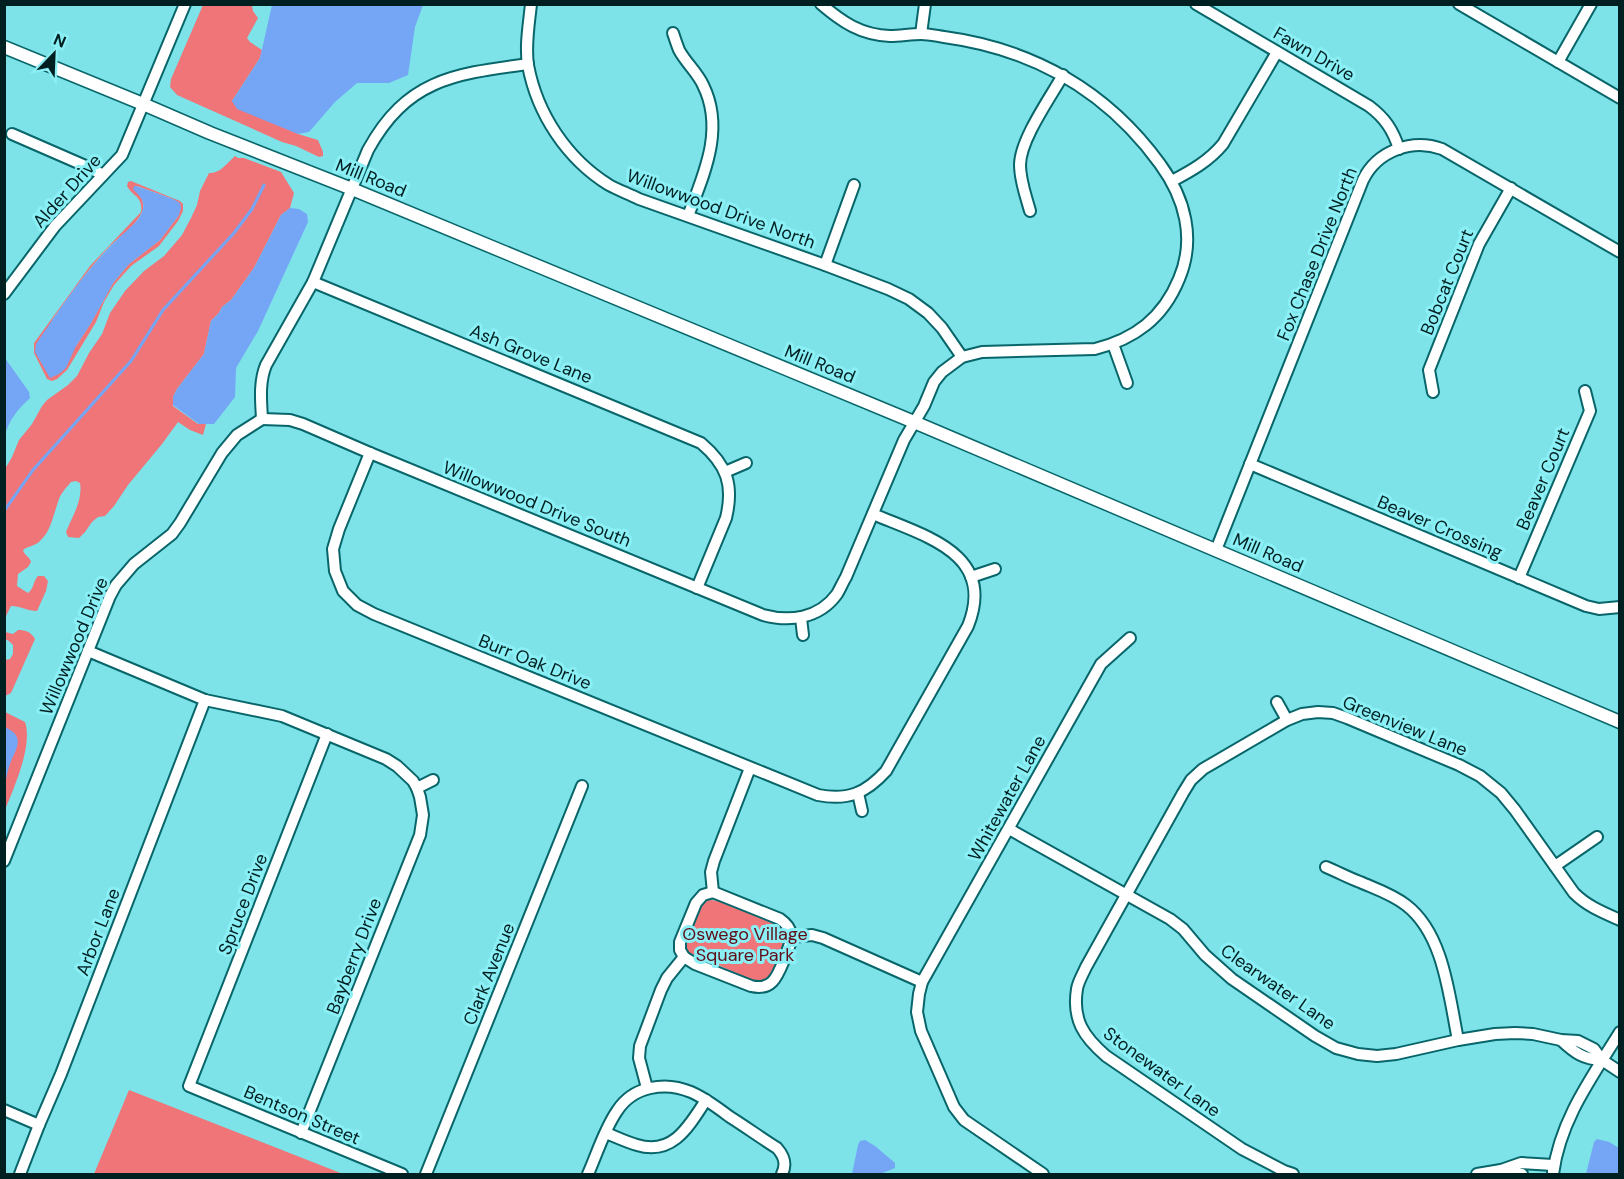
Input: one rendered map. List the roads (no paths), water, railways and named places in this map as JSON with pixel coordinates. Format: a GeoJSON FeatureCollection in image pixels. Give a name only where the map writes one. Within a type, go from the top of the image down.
{"type":"FeatureCollection","features":[{"type":"Feature","properties":{"kind":"street","name":"Alder Drive"},"geometry":{"type":"LineString","coordinates":[[4,294],[55,226],[122,155],[185,4]]}},
{"type":"Feature","properties":{"kind":"street","name":"Willowwood Drive North"},"geometry":{"type":"LineString","coordinates":[[531,4],[528,26],[528,64],[540,105],[566,148],[584,166],[615,188],[639,199],[825,265],[909,299],[928,313],[942,328],[962,357]]}},
{"type":"Feature","properties":{"kind":"street"},"geometry":{"type":"LineString","coordinates":[[803,635],[801,618],[821,609],[836,595],[846,577],[904,440],[924,406],[934,382],[942,372],[962,357],[982,352],[1095,349],[1128,337],[1152,320],[1175,289],[1187,251],[1188,233],[1179,196],[1172,181],[1153,154],[1132,129],[1107,106],[1063,75],[1010,51],[975,42],[921,34],[888,36],[862,31],[841,21],[821,4]]}},
{"type":"Feature","properties":{"kind":"street"},"geometry":{"type":"LineString","coordinates":[[921,34],[926,4]]}},
{"type":"Feature","properties":{"kind":"street","name":"Fawn Drive"},"geometry":{"type":"LineString","coordinates":[[1196,4],[1370,106],[1382,115],[1391,128],[1399,148]]}},
{"type":"Feature","properties":{"kind":"street"},"geometry":{"type":"LineString","coordinates":[[1459,4],[1620,98]]}},
{"type":"Feature","properties":{"kind":"street"},"geometry":{"type":"LineString","coordinates":[[1558,62],[1591,4]]}},
{"type":"Feature","properties":{"kind":"street"},"geometry":{"type":"LineString","coordinates":[[673,33],[680,52],[704,86],[713,124],[708,160],[688,216]]}},
{"type":"Feature","properties":{"kind":"street","name":"Mill Road"},"geometry":{"type":"LineString","coordinates":[[4,47],[914,422],[1620,722]]}},
{"type":"Feature","properties":{"kind":"street"},"geometry":{"type":"LineString","coordinates":[[1172,181],[1204,163],[1223,144],[1276,52]]}},
{"type":"Feature","properties":{"kind":"street"},"geometry":{"type":"LineString","coordinates":[[262,419],[261,390],[263,374],[269,359],[313,282],[377,133],[403,104],[437,82],[459,75],[528,64]]}},
{"type":"Feature","properties":{"kind":"street"},"geometry":{"type":"LineString","coordinates":[[1030,211],[1021,176],[1020,162],[1024,146],[1063,75]]}},
{"type":"Feature","properties":{"kind":"street"},"geometry":{"type":"LineString","coordinates":[[12,134],[103,175]]}},
{"type":"Feature","properties":{"kind":"street"},"geometry":{"type":"LineString","coordinates":[[1399,148],[1415,145],[1436,147],[1620,252]]}},
{"type":"Feature","properties":{"kind":"street","name":"Fox Chase Drive North"},"geometry":{"type":"LineString","coordinates":[[1216,550],[1365,176],[1377,161],[1399,148]]}},
{"type":"Feature","properties":{"kind":"street"},"geometry":{"type":"LineString","coordinates":[[825,265],[854,185]]}},
{"type":"Feature","properties":{"kind":"street","name":"Bobcat Court"},"geometry":{"type":"LineString","coordinates":[[1433,392],[1429,370],[1479,244],[1511,188]]}},
{"type":"Feature","properties":{"kind":"street","name":"Ash Grove Lane"},"geometry":{"type":"LineString","coordinates":[[313,282],[701,443],[716,457],[725,472],[730,488],[726,518],[697,588]]}},
{"type":"Feature","properties":{"kind":"street"},"geometry":{"type":"LineString","coordinates":[[1113,344],[1127,383]]}},
{"type":"Feature","properties":{"kind":"street","name":"Beaver Court"},"geometry":{"type":"LineString","coordinates":[[1519,578],[1590,411],[1585,392]]}},
{"type":"Feature","properties":{"kind":"street","name":"Willowwood Drive South"},"geometry":{"type":"LineString","coordinates":[[262,419],[290,420],[303,424],[762,615],[777,618],[801,618]]}},
{"type":"Feature","properties":{"kind":"street","name":"Willowwood Drive"},"geometry":{"type":"LineString","coordinates":[[4,861],[110,596],[120,579],[134,564],[172,534],[222,453],[237,435],[262,419]]}},
{"type":"Feature","properties":{"kind":"street","name":"Burr Oak Drive"},"geometry":{"type":"LineString","coordinates":[[370,453],[333,549],[335,571],[343,591],[357,605],[374,614],[818,795],[836,798],[858,794]]}},
{"type":"Feature","properties":{"kind":"street"},"geometry":{"type":"LineString","coordinates":[[725,472],[746,463]]}},
{"type":"Feature","properties":{"kind":"street","name":"Beaver Crossing"},"geometry":{"type":"LineString","coordinates":[[1250,464],[1586,606],[1599,609],[1620,607]]}},
{"type":"Feature","properties":{"kind":"street"},"geometry":{"type":"LineString","coordinates":[[862,811],[858,794],[874,784],[886,771],[968,626],[974,606],[974,588],[962,560],[936,540],[873,514]]}},
{"type":"Feature","properties":{"kind":"street"},"geometry":{"type":"LineString","coordinates":[[971,577],[995,569]]}},
{"type":"Feature","properties":{"kind":"street","name":"Whitewater Lane"},"geometry":{"type":"LineString","coordinates":[[1043,1174],[964,1120],[954,1107],[921,1031],[916,1012],[922,982],[1101,664],[1130,638]]}},
{"type":"Feature","properties":{"kind":"street"},"geometry":{"type":"LineString","coordinates":[[88,651],[205,700],[282,716],[327,734],[386,759],[397,766],[417,788],[433,780]]}},
{"type":"Feature","properties":{"kind":"street","name":"Arbor Lane"},"geometry":{"type":"LineString","coordinates":[[20,1174],[61,1074],[205,700]]}},
{"type":"Feature","properties":{"kind":"street"},"geometry":{"type":"LineString","coordinates":[[1276,702],[1287,720]]}},
{"type":"Feature","properties":{"kind":"street","name":"Greenview Lane"},"geometry":{"type":"LineString","coordinates":[[1126,895],[1191,780],[1217,759],[1287,720],[1302,714],[1318,712],[1333,713],[1347,718],[1460,765],[1480,776],[1501,793],[1565,882],[1583,901],[1620,920]]}},
{"type":"Feature","properties":{"kind":"street","name":"Spruce Drive"},"geometry":{"type":"LineString","coordinates":[[189,1086],[327,734]]}},
{"type":"Feature","properties":{"kind":"street"},"geometry":{"type":"LineString","coordinates":[[713,892],[711,872],[714,861],[750,768]]}},
{"type":"Feature","properties":{"kind":"street","name":"Clark Avenue"},"geometry":{"type":"LineString","coordinates":[[426,1174],[582,786]]}},
{"type":"Feature","properties":{"kind":"street","name":"Bayberry Drive"},"geometry":{"type":"LineString","coordinates":[[301,1133],[420,835],[423,815],[417,788]]}},
{"type":"Feature","properties":{"kind":"street","name":"Clearwater Lane"},"geometry":{"type":"LineString","coordinates":[[1009,829],[1170,919],[1183,929],[1205,955],[1232,979],[1336,1048],[1377,1056],[1458,1040],[1515,1033],[1578,1041],[1594,1049],[1602,1060],[1620,1072]]}},
{"type":"Feature","properties":{"kind":"street"},"geometry":{"type":"LineString","coordinates":[[1555,866],[1597,837]]}},
{"type":"Feature","properties":{"kind":"street"},"geometry":{"type":"LineString","coordinates":[[1326,867],[1406,904],[1421,919],[1432,936],[1440,956],[1458,1040]]}},
{"type":"Feature","properties":{"kind":"street"},"geometry":{"type":"LineString","coordinates":[[713,892],[782,921],[790,929],[792,937],[774,981],[759,988],[695,964],[684,957],[680,950],[680,942],[696,903],[703,895],[713,892]]}},
{"type":"Feature","properties":{"kind":"street","name":"Stonewater Lane"},"geometry":{"type":"LineString","coordinates":[[1126,895],[1077,987],[1076,1007],[1081,1027],[1091,1043],[1106,1056],[1242,1149],[1284,1172],[1293,1174]]}},
{"type":"Feature","properties":{"kind":"street"},"geometry":{"type":"LineString","coordinates":[[792,937],[812,935],[823,938],[922,982]]}},
{"type":"Feature","properties":{"kind":"street"},"geometry":{"type":"LineString","coordinates":[[647,1088],[639,1058],[640,1046],[661,990],[667,978],[684,957]]}},
{"type":"Feature","properties":{"kind":"street"},"geometry":{"type":"LineString","coordinates":[[1553,1174],[1561,1138],[1570,1113],[1620,1032]]}},
{"type":"Feature","properties":{"kind":"street","name":"Bentson Street"},"geometry":{"type":"LineString","coordinates":[[189,1086],[402,1174]]}},
{"type":"Feature","properties":{"kind":"street"},"geometry":{"type":"LineString","coordinates":[[588,1174],[618,1109],[629,1098],[647,1088],[668,1086],[692,1092],[777,1148],[783,1155],[785,1164],[782,1174]]}},
{"type":"Feature","properties":{"kind":"street"},"geometry":{"type":"LineString","coordinates":[[606,1133],[636,1145],[650,1148],[665,1146],[686,1130],[706,1100]]}},
{"type":"Feature","properties":{"kind":"street"},"geometry":{"type":"LineString","coordinates":[[4,1110],[39,1125]]}},
{"type":"Feature","properties":{"kind":"street"},"geometry":{"type":"LineString","coordinates":[[1477,1174],[1501,1170],[1521,1162],[1553,1165],[1553,1174]]}},
{"type":"Feature","properties":{"kind":"street"},"geometry":{"type":"LineString","coordinates":[[1501,1170],[1522,1174]]}},
{"type":"Feature","properties":{"kind":"water"},"geometry":{"type":"Polygon","coordinates":[[[272,5],[423,5],[415,27],[408,75],[389,83],[357,83],[335,102],[309,132],[298,134],[237,109],[232,101],[260,58],[272,5]]]}},
{"type":"Feature","properties":{"kind":"water"},"geometry":{"type":"Polygon","coordinates":[[[134,186],[180,203],[179,215],[160,240],[129,264],[113,283],[76,346],[66,368],[50,378],[35,352],[36,344],[86,275],[140,217],[143,202],[133,189],[134,186]]]}},
{"type":"Feature","properties":{"kind":"water"},"geometry":{"type":"Polygon","coordinates":[[[290,208],[299,209],[307,214],[308,222],[258,331],[236,368],[235,397],[214,424],[199,424],[173,405],[173,397],[204,354],[211,321],[231,300],[254,268],[281,215],[290,208]]]}},
{"type":"Feature","properties":{"kind":"water"},"geometry":{"type":"Polygon","coordinates":[[[5,358],[29,392],[30,398],[14,415],[5,435],[5,358]]]}},
{"type":"Feature","properties":{"kind":"water"},"geometry":{"type":"Polygon","coordinates":[[[5,727],[16,736],[18,745],[8,769],[5,786],[5,727]]]}},
{"type":"Feature","properties":{"kind":"water"},"geometry":{"type":"Polygon","coordinates":[[[1597,1139],[1619,1148],[1619,1174],[1586,1174],[1594,1142],[1597,1139]]]}},
{"type":"Feature","properties":{"kind":"water"},"geometry":{"type":"Polygon","coordinates":[[[865,1140],[895,1163],[895,1168],[880,1174],[852,1174],[858,1145],[860,1141],[865,1140]]]}},
{"type":"Feature","properties":{"kind":"waterway"},"geometry":{"type":"LineString","coordinates":[[4,511],[33,470],[131,361],[163,310],[234,233],[252,209],[264,185]]}},
{"type":"Feature","properties":{"kind":"park label","name":"Oswego Village Square Park"},"geometry":{"type":"Point","coordinates":[745,944]}}]}
